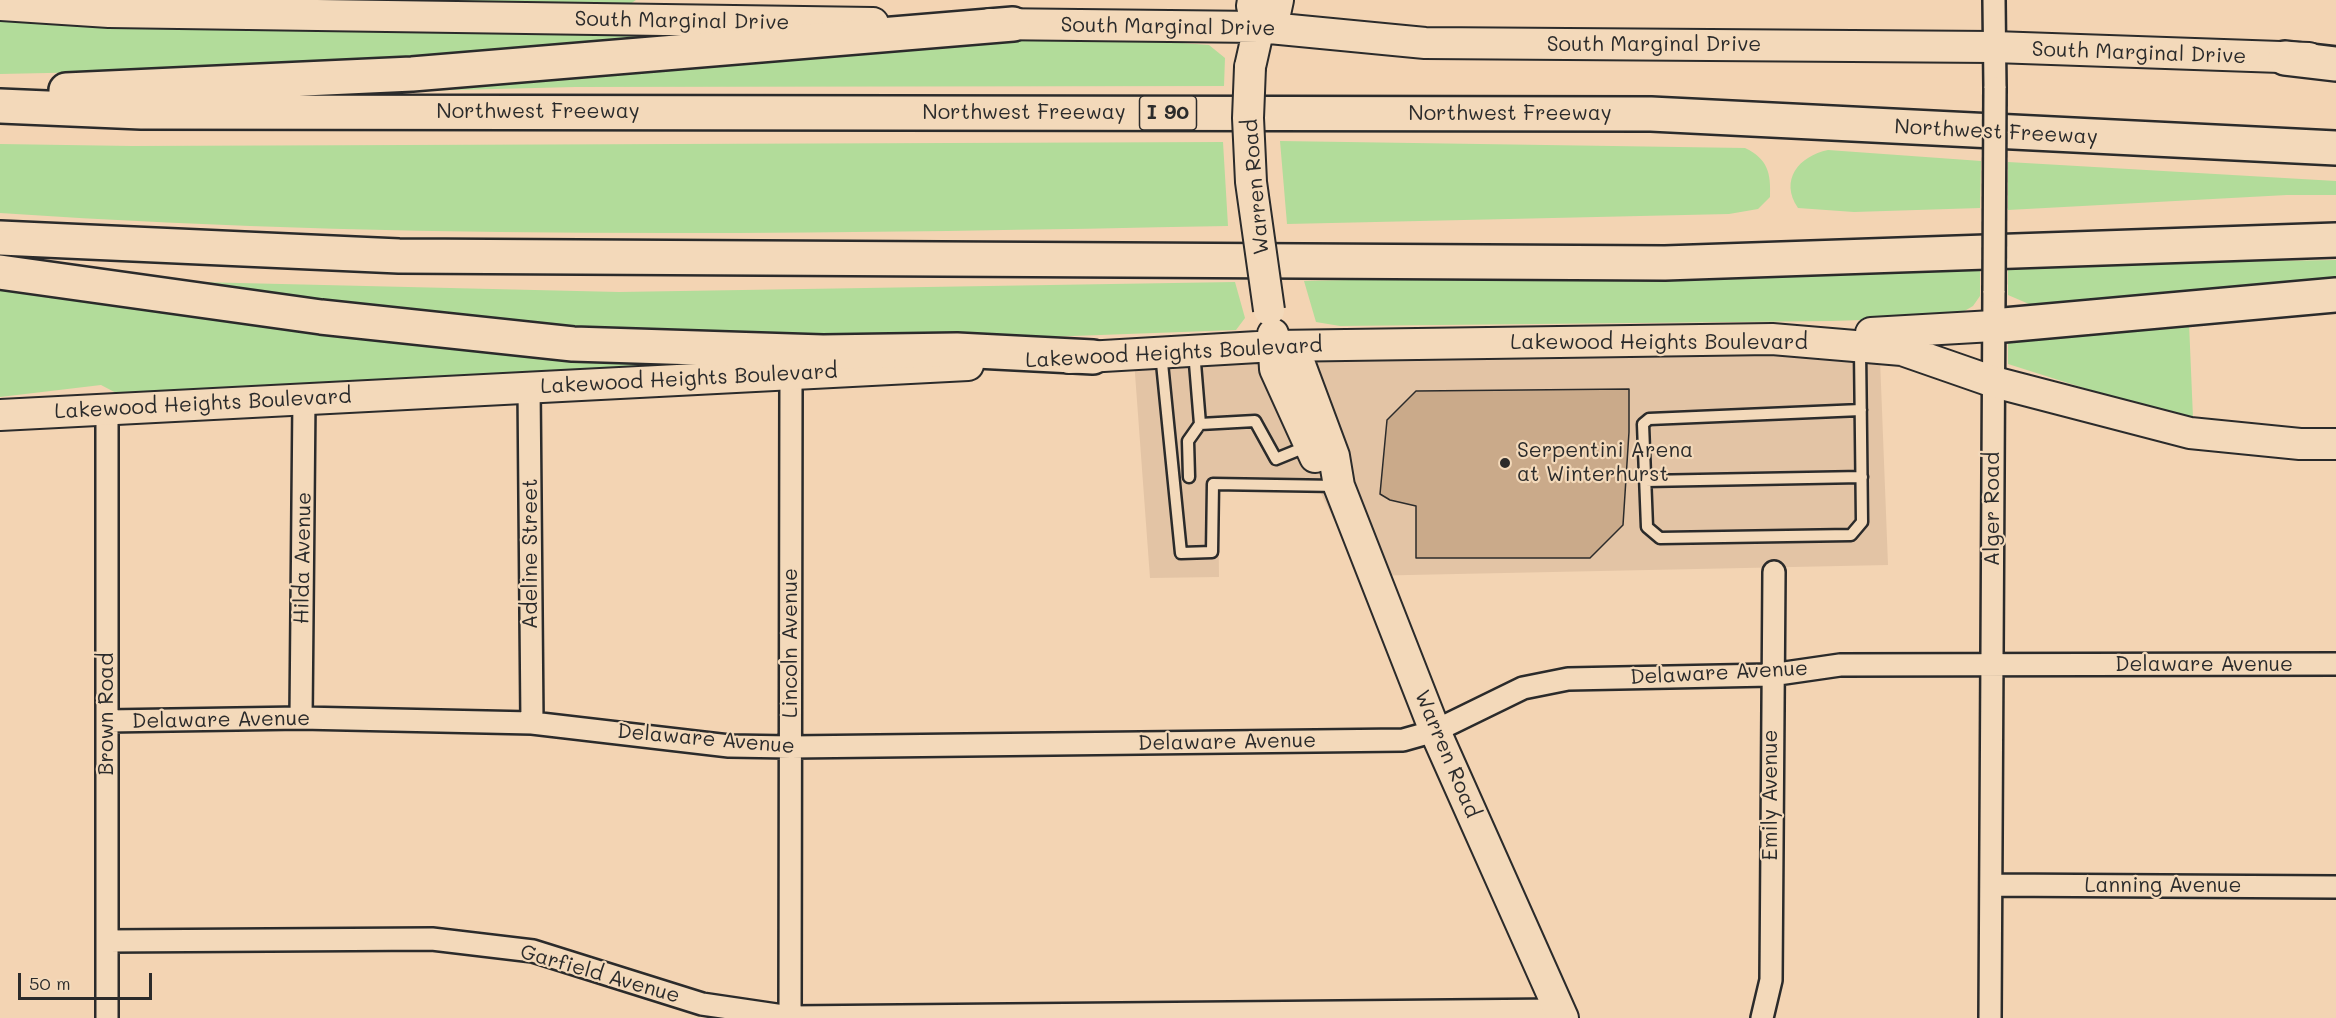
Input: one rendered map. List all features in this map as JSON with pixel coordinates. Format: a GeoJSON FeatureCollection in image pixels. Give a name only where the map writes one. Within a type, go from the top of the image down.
{"type":"FeatureCollection","features":[{"type":"Feature","properties":{"kind":"highway"},"geometry":{"type":"LineString","coordinates":[[0,105],[64,90],[412,74],[1013,24]]}},
{"type":"Feature","properties":{"kind":"highway"},"geometry":{"type":"LineString","coordinates":[[2286,58],[2336,64]]}},
{"type":"Feature","properties":{"kind":"highway","name":"Northwest Freeway"},"geometry":{"type":"LineString","coordinates":[[0,105],[141,112],[1651,114],[2336,148]]}},
{"type":"Feature","properties":{"kind":"highway"},"geometry":{"type":"LineString","coordinates":[[0,238],[399,256],[1653,263],[2336,240]]}},
{"type":"Feature","properties":{"kind":"highway"},"geometry":{"type":"LineString","coordinates":[[0,272],[321,317],[573,344],[824,352],[957,350],[1093,357]]}},
{"type":"Feature","properties":{"kind":"highway"},"geometry":{"type":"LineString","coordinates":[[1993,326],[2336,295]]}},
{"type":"Feature","properties":{"kind":"main road","name":"Warren Road"},"geometry":{"type":"LineString","coordinates":[[1278,0],[1275,14],[1256,14],[1250,67],[1248,118],[1251,182],[1275,346],[1275,369],[1324,475],[1339,486]]}},
{"type":"Feature","properties":{"kind":"main road","name":"South Marginal Drive"},"geometry":{"type":"LineString","coordinates":[[0,5],[647,10],[1013,24],[1256,14],[1425,43],[1994,48],[2336,58]]}},
{"type":"Feature","properties":{"kind":"main road"},"geometry":{"type":"LineString","coordinates":[[1772,339],[1993,326]]}},
{"type":"Feature","properties":{"kind":"main road","name":"Lakewood Heights Boulevard"},"geometry":{"type":"LineString","coordinates":[[0,415],[529,386],[791,375],[1275,346],[1772,339],[1902,350],[1994,382],[2190,433],[2300,444],[2336,444]]}},
{"type":"Feature","properties":{"kind":"main road","name":"Warren Road"},"geometry":{"type":"LineString","coordinates":[[1275,346],[1299,362],[1334,456],[1339,486],[1435,731],[1561,1014]]}},
{"type":"Feature","properties":{"kind":"street","name":"Alger Road"},"geometry":{"type":"LineString","coordinates":[[1990,1018],[1994,0]]}},
{"type":"Feature","properties":{"kind":"street","name":"Lincoln Avenue"},"geometry":{"type":"LineString","coordinates":[[790,1018],[791,375]]}},
{"type":"Feature","properties":{"kind":"street","name":"Adeline Street"},"geometry":{"type":"LineString","coordinates":[[529,386],[532,723]]}},
{"type":"Feature","properties":{"kind":"street","name":"Hilda Avenue"},"geometry":{"type":"LineString","coordinates":[[302,718],[304,398]]}},
{"type":"Feature","properties":{"kind":"street","name":"Brown Road"},"geometry":{"type":"LineString","coordinates":[[107,409],[107,1018]]}},
{"type":"Feature","properties":{"kind":"street","name":"Emily Avenue"},"geometry":{"type":"LineString","coordinates":[[1762,1018],[1771,980],[1774,572]]}},
{"type":"Feature","properties":{"kind":"street","name":"Delaware Avenue"},"geometry":{"type":"LineString","coordinates":[[107,721],[302,718],[532,723],[729,746],[791,747],[1403,740],[1435,731],[1523,688],[1568,679],[1772,675],[1840,665],[2336,664]]}},
{"type":"Feature","properties":{"kind":"street","name":"Lanning Avenue"},"geometry":{"type":"LineString","coordinates":[[1991,885],[2336,887]]}},
{"type":"Feature","properties":{"kind":"street","name":"Garfield Avenue"},"geometry":{"type":"LineString","coordinates":[[107,941],[432,939],[533,951],[702,1004],[790,1018],[1561,1014]]}},
{"type":"Feature","properties":{"kind":"lane"},"geometry":{"type":"LineString","coordinates":[[1860,346],[1862,522],[1851,535],[1660,538],[1647,527],[1643,424],[1649,419],[1860,410]]}},
{"type":"Feature","properties":{"kind":"lane"},"geometry":{"type":"LineString","coordinates":[[1189,477],[1188,441],[1200,424],[1194,351]]}},
{"type":"Feature","properties":{"kind":"lane"},"geometry":{"type":"LineString","coordinates":[[1161,353],[1181,553],[1212,552],[1213,484],[1339,486]]}},
{"type":"Feature","properties":{"kind":"lane"},"geometry":{"type":"LineString","coordinates":[[1200,424],[1255,421],[1276,459],[1310,446]]}},
{"type":"Feature","properties":{"kind":"lane"},"geometry":{"type":"LineString","coordinates":[[1645,481],[1862,477]]}},
{"type":"Feature","properties":{"kind":"shaded area"},"geometry":{"type":"Polygon","coordinates":[[[1767,348],[1880,359],[1888,565],[1361,576],[1318,487],[1218,489],[1219,577],[1150,578],[1134,360],[1767,348]]]}},
{"type":"Feature","properties":{"kind":"green space"},"geometry":{"type":"Polygon","coordinates":[[[244,0],[636,0],[627,6],[244,0]]]}},
{"type":"Feature","properties":{"kind":"green space"},"geometry":{"type":"Polygon","coordinates":[[[0,16],[709,30],[709,39],[286,68],[0,74],[0,16]]]}},
{"type":"Feature","properties":{"kind":"green space"},"geometry":{"type":"Polygon","coordinates":[[[1128,39],[1209,45],[1225,58],[1224,86],[575,87],[415,91],[413,81],[939,41],[1128,39]]]}},
{"type":"Feature","properties":{"kind":"green space"},"geometry":{"type":"Polygon","coordinates":[[[1280,141],[1745,148],[1763,162],[1769,174],[1770,197],[1758,209],[1729,214],[1287,224],[1280,141]]]}},
{"type":"Feature","properties":{"kind":"green space"},"geometry":{"type":"Polygon","coordinates":[[[1223,142],[1228,226],[767,233],[460,232],[153,222],[0,213],[0,144],[132,146],[1223,142]]]}},
{"type":"Feature","properties":{"kind":"green space"},"geometry":{"type":"Polygon","coordinates":[[[1828,150],[1981,161],[1980,208],[1854,212],[1798,208],[1791,188],[1791,179],[1795,171],[1808,158],[1828,150]]]}},
{"type":"Feature","properties":{"kind":"green space"},"geometry":{"type":"Polygon","coordinates":[[[2008,162],[2336,181],[2336,195],[2287,195],[2008,210],[2008,162]]]}},
{"type":"Feature","properties":{"kind":"green space"},"geometry":{"type":"Polygon","coordinates":[[[2336,260],[2336,284],[2068,304],[2029,304],[2008,295],[2008,265],[2336,260]]]}},
{"type":"Feature","properties":{"kind":"green space"},"geometry":{"type":"Polygon","coordinates":[[[1980,266],[1980,296],[1973,306],[1954,317],[1831,321],[1340,326],[1316,322],[1304,281],[1980,266]]]}},
{"type":"Feature","properties":{"kind":"green space"},"geometry":{"type":"Polygon","coordinates":[[[197,282],[619,292],[1235,282],[1245,318],[1236,330],[992,339],[629,336],[195,287],[197,282]]]}},
{"type":"Feature","properties":{"kind":"green space"},"geometry":{"type":"Polygon","coordinates":[[[0,285],[699,358],[699,366],[122,396],[101,385],[0,397],[0,285]]]}},
{"type":"Feature","properties":{"kind":"green space"},"geometry":{"type":"Polygon","coordinates":[[[2189,323],[2193,418],[2131,403],[2008,364],[2008,334],[2189,323]]]}},
{"type":"Feature","properties":{"kind":"building","name":"Serpentini Arena at Winterhurst"},"geometry":{"type":"Polygon","coordinates":[[[1629,389],[1629,432],[1623,525],[1590,558],[1416,558],[1416,506],[1390,500],[1380,494],[1387,420],[1416,391],[1629,389]]]}},
{"type":"Feature","properties":{"kind":"place","name":"Serpentini Arena at Winterhurst"},"geometry":{"type":"Point","coordinates":[1505,463]}}]}
